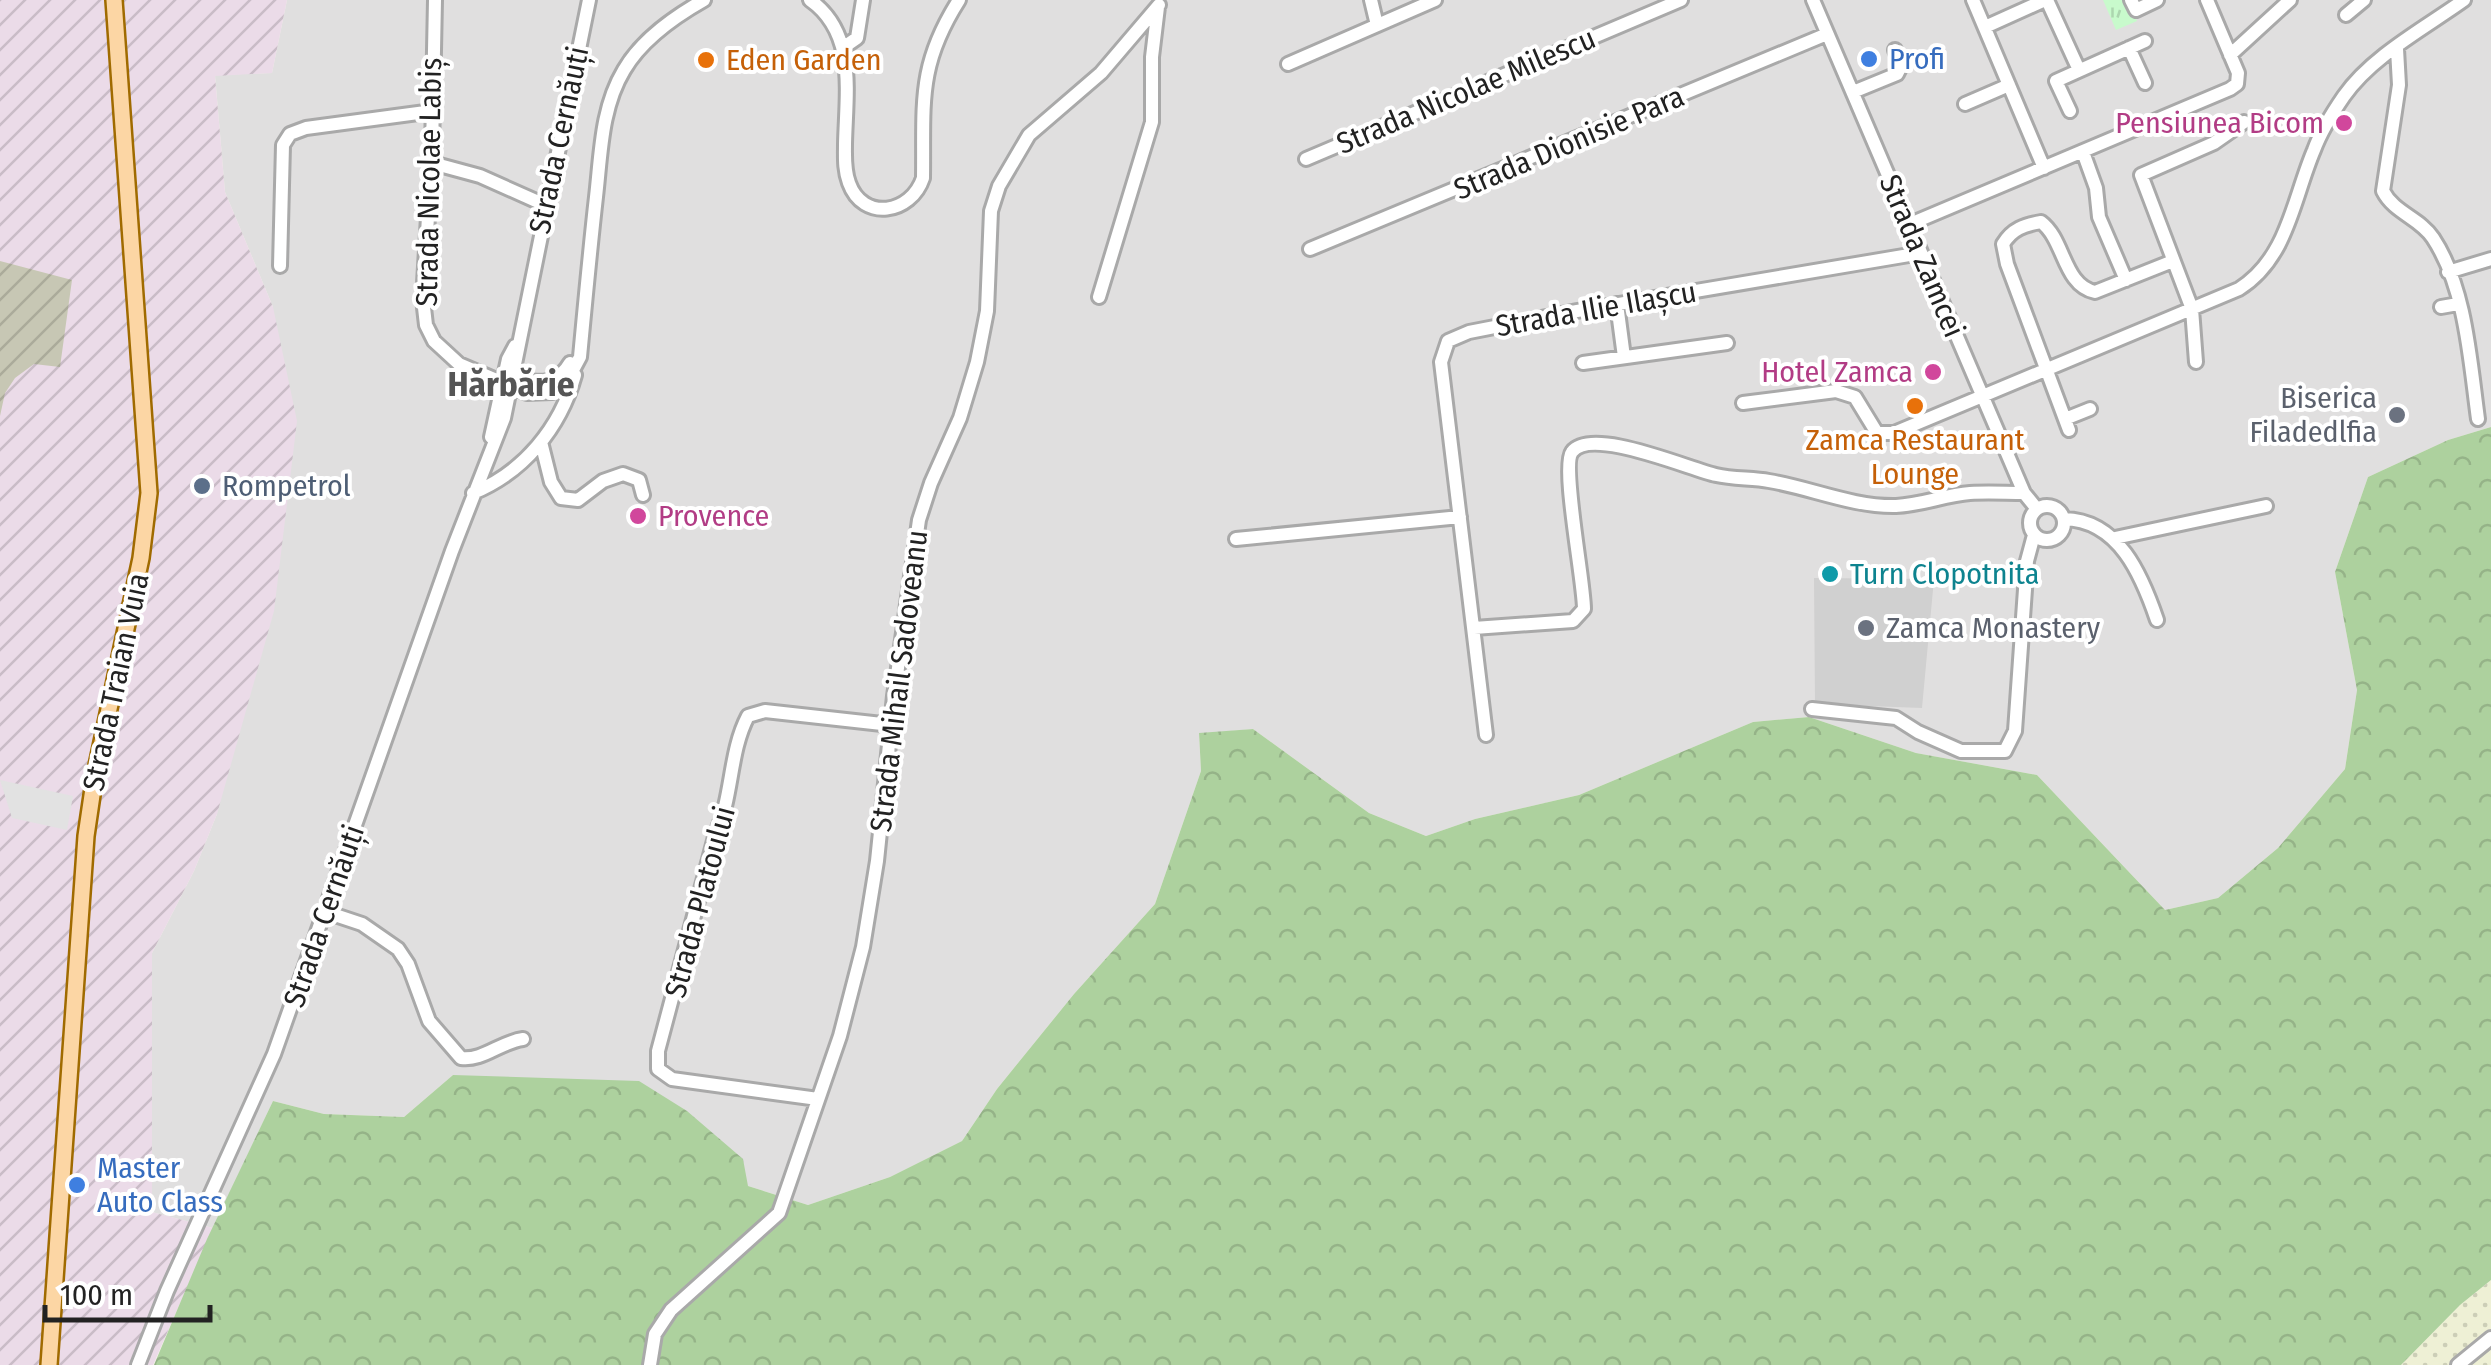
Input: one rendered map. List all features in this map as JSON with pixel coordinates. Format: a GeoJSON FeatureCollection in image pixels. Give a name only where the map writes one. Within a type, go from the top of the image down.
{"type":"FeatureCollection","features":[{"type":"Feature","properties":{"kind":"main road","name":"Strada Traian Vuia"},"geometry":{"type":"LineString","coordinates":[[48,1365],[86,836],[141,558],[149,493],[114,0]]}},
{"type":"Feature","properties":{"kind":"street","name":"Strada Nicolae Labiș"},"geometry":{"type":"LineString","coordinates":[[435,0],[432,163],[423,299],[426,325],[434,341],[459,364],[510,384]]}},
{"type":"Feature","properties":{"kind":"street","name":"Strada Cernăuți"},"geometry":{"type":"LineString","coordinates":[[138,1365],[167,1291],[274,1054],[486,458],[510,384],[589,0]]}},
{"type":"Feature","properties":{"kind":"street"},"geometry":{"type":"LineString","coordinates":[[473,494],[506,476],[541,442],[563,408],[577,368],[602,136],[613,93],[639,50],[669,22],[704,0]]}},
{"type":"Feature","properties":{"kind":"street"},"geometry":{"type":"LineString","coordinates":[[810,0],[824,10],[844,48],[845,165],[849,184],[860,200],[888,210],[904,204],[918,192],[923,178],[925,74],[933,46],[959,0]]}},
{"type":"Feature","properties":{"kind":"street"},"geometry":{"type":"LineString","coordinates":[[844,48],[857,38],[863,0]]}},
{"type":"Feature","properties":{"kind":"street"},"geometry":{"type":"LineString","coordinates":[[1372,0],[1377,25]]}},
{"type":"Feature","properties":{"kind":"street"},"geometry":{"type":"LineString","coordinates":[[1288,64],[1435,0]]}},
{"type":"Feature","properties":{"kind":"street","name":"Strada Nicolae Milescu"},"geometry":{"type":"LineString","coordinates":[[1306,160],[1680,0]]}},
{"type":"Feature","properties":{"kind":"street"},"geometry":{"type":"LineString","coordinates":[[1972,0],[2044,168]]}},
{"type":"Feature","properties":{"kind":"street"},"geometry":{"type":"LineString","coordinates":[[1985,27],[2046,0],[2079,70]]}},
{"type":"Feature","properties":{"kind":"street"},"geometry":{"type":"LineString","coordinates":[[2132,0],[2136,10],[2157,0]]}},
{"type":"Feature","properties":{"kind":"street"},"geometry":{"type":"LineString","coordinates":[[1910,224],[2236,84],[2238,73],[2207,0]]}},
{"type":"Feature","properties":{"kind":"street"},"geometry":{"type":"LineString","coordinates":[[2230,55],[2290,0]]}},
{"type":"Feature","properties":{"kind":"street"},"geometry":{"type":"LineString","coordinates":[[2346,16],[2364,0]]}},
{"type":"Feature","properties":{"kind":"street"},"geometry":{"type":"LineString","coordinates":[[1743,403],[1836,390],[1855,397],[1871,427],[1877,433],[1888,434],[2239,289],[2266,267],[2279,247],[2314,147],[2336,107],[2357,80],[2464,0]]}},
{"type":"Feature","properties":{"kind":"street","name":"Strada Mihail Sadoveanu"},"geometry":{"type":"LineString","coordinates":[[1099,297],[1152,122],[1152,57],[1159,2]]}},
{"type":"Feature","properties":{"kind":"street","name":"Strada Mihail Sadoveanu"},"geometry":{"type":"LineString","coordinates":[[650,1365],[655,1334],[671,1310],[779,1213],[840,1036],[863,947],[919,520],[965,403],[983,336],[990,274],[991,211],[999,186],[1030,135],[1101,73],[1159,2]]}},
{"type":"Feature","properties":{"kind":"street","name":"Strada Zamcei"},"geometry":{"type":"LineString","coordinates":[[1818,2],[1827,34],[1981,396],[2024,493],[2037,509]]}},
{"type":"Feature","properties":{"kind":"street","name":"Strada Dionisie Para"},"geometry":{"type":"LineString","coordinates":[[1310,249],[1827,34]]}},
{"type":"Feature","properties":{"kind":"street"},"geometry":{"type":"LineString","coordinates":[[2070,111],[2056,80],[2144,41]]}},
{"type":"Feature","properties":{"kind":"street"},"geometry":{"type":"LineString","coordinates":[[2129,48],[2145,83]]}},
{"type":"Feature","properties":{"kind":"street"},"geometry":{"type":"LineString","coordinates":[[2396,48],[2399,85],[2383,190],[2395,208],[2430,232],[2448,272],[2458,304],[2478,419]]}},
{"type":"Feature","properties":{"kind":"street"},"geometry":{"type":"LineString","coordinates":[[1852,92],[1897,74],[1901,66],[1894,50]]}},
{"type":"Feature","properties":{"kind":"street"},"geometry":{"type":"LineString","coordinates":[[1965,104],[2010,85]]}},
{"type":"Feature","properties":{"kind":"street"},"geometry":{"type":"LineString","coordinates":[[280,266],[283,144],[290,134],[306,128],[433,111]]}},
{"type":"Feature","properties":{"kind":"street"},"geometry":{"type":"LineString","coordinates":[[2196,362],[2192,309],[2141,176],[2214,143],[2244,122]]}},
{"type":"Feature","properties":{"kind":"street"},"geometry":{"type":"LineString","coordinates":[[2084,152],[2096,188],[2099,216],[2126,280]]}},
{"type":"Feature","properties":{"kind":"street"},"geometry":{"type":"LineString","coordinates":[[432,163],[480,176],[545,205]]}},
{"type":"Feature","properties":{"kind":"street"},"geometry":{"type":"LineString","coordinates":[[2090,409],[2067,424],[2003,253],[2003,244],[2009,234],[2041,222],[2052,230],[2075,280],[2084,289],[2095,292],[2172,261]]}},
{"type":"Feature","properties":{"kind":"street","name":"Strada Ilie Ilașcu"},"geometry":{"type":"LineString","coordinates":[[1486,735],[1441,362],[1448,341],[1469,332],[1618,304],[1922,253]]}},
{"type":"Feature","properties":{"kind":"street"},"geometry":{"type":"LineString","coordinates":[[2448,272],[2491,259]]}},
{"type":"Feature","properties":{"kind":"street"},"geometry":{"type":"LineString","coordinates":[[1618,304],[1624,357]]}},
{"type":"Feature","properties":{"kind":"street"},"geometry":{"type":"LineString","coordinates":[[2442,308],[2458,304]]}},
{"type":"Feature","properties":{"kind":"street"},"geometry":{"type":"LineString","coordinates":[[510,384],[539,384],[556,379],[570,364],[581,332]]}},
{"type":"Feature","properties":{"kind":"street"},"geometry":{"type":"LineString","coordinates":[[1583,363],[1727,343]]}},
{"type":"Feature","properties":{"kind":"street"},"geometry":{"type":"LineString","coordinates":[[510,384],[552,392],[564,385],[577,368]]}},
{"type":"Feature","properties":{"kind":"street"},"geometry":{"type":"LineString","coordinates":[[541,442],[555,492],[566,500],[578,500],[603,482],[623,474],[639,480],[643,495]]}},
{"type":"Feature","properties":{"kind":"street"},"geometry":{"type":"LineString","coordinates":[[1474,628],[1573,620],[1584,609],[1584,580],[1567,470],[1572,450],[1580,444],[1592,442],[1634,450],[1718,476],[1893,506],[1968,494],[2024,493]]}},
{"type":"Feature","properties":{"kind":"street"},"geometry":{"type":"LineString","coordinates":[[1812,709],[1896,718],[1961,751],[2005,751],[2016,732],[2028,561],[2034,535],[2030,518],[2037,509],[2054,506],[2064,519],[2084,522],[2115,538],[2130,558],[2157,620]]}},
{"type":"Feature","properties":{"kind":"street"},"geometry":{"type":"LineString","coordinates":[[2115,538],[2266,506]]}},
{"type":"Feature","properties":{"kind":"street"},"geometry":{"type":"LineString","coordinates":[[1236,539],[1460,517]]}},
{"type":"Feature","properties":{"kind":"street"},"geometry":{"type":"LineString","coordinates":[[2034,535],[2052,540],[2062,532],[2064,519]]}},
{"type":"Feature","properties":{"kind":"street","name":"Strada Platoului"},"geometry":{"type":"LineString","coordinates":[[818,1099],[672,1079],[658,1069],[658,1051],[716,833],[727,809],[737,745],[748,716],[765,711],[891,725]]}},
{"type":"Feature","properties":{"kind":"street"},"geometry":{"type":"LineString","coordinates":[[326,912],[362,924],[398,949],[408,964],[429,1021],[461,1058],[473,1060],[508,1041],[522,1039]]}},
{"type":"Feature","properties":{"kind":"street"},"geometry":{"type":"LineString","coordinates":[[2458,1365],[2491,1338]]}},
{"type":"Feature","properties":{"kind":"shaded area"},"geometry":{"type":"Polygon","coordinates":[[[0,0],[287,0],[272,73],[215,76],[225,192],[273,307],[297,421],[274,611],[217,814],[194,871],[152,953],[152,1212],[213,1228],[153,1365],[0,1365],[0,0]]]}},
{"type":"Feature","properties":{"kind":"shaded area"},"geometry":{"type":"Polygon","coordinates":[[[287,0],[2491,0],[2491,427],[2448,440],[2368,477],[2335,572],[2357,690],[2345,769],[2278,848],[2218,898],[2165,910],[2037,775],[1916,753],[1809,717],[1753,722],[1579,795],[1475,819],[1426,836],[1369,813],[1253,729],[1199,734],[1201,771],[1155,904],[1074,994],[997,1089],[962,1141],[890,1177],[808,1205],[453,1075],[404,1117],[324,1114],[273,1101],[213,1228],[152,1212],[152,953],[194,871],[217,814],[273,307],[225,192],[215,75],[272,73],[287,0]]]}},
{"type":"Feature","properties":{"kind":"shaded area"},"geometry":{"type":"Polygon","coordinates":[[[0,261],[72,280],[60,367],[34,364],[15,378],[5,393],[0,416],[0,261]]]}},
{"type":"Feature","properties":{"kind":"shaded area"},"geometry":{"type":"Polygon","coordinates":[[[1814,578],[1934,579],[1922,708],[1815,704],[1814,578]]]}},
{"type":"Feature","properties":{"kind":"shaded area"},"geometry":{"type":"Polygon","coordinates":[[[0,780],[73,796],[67,830],[12,818],[0,780]]]}},
{"type":"Feature","properties":{"kind":"shaded area"},"geometry":{"type":"Polygon","coordinates":[[[2491,1280],[2491,1365],[2401,1365],[2460,1305],[2491,1280]]]}},
{"type":"Feature","properties":{"kind":"green space"},"geometry":{"type":"Polygon","coordinates":[[[2103,0],[2128,0],[2137,21],[2116,30],[2103,0]]]}},
{"type":"Feature","properties":{"kind":"green space"},"geometry":{"type":"Polygon","coordinates":[[[2491,427],[2491,1280],[2460,1305],[2401,1365],[154,1365],[207,1239],[273,1101],[324,1114],[404,1117],[453,1075],[639,1081],[687,1111],[743,1159],[748,1186],[808,1205],[890,1177],[962,1141],[997,1089],[1074,994],[1155,904],[1201,771],[1199,733],[1253,729],[1369,813],[1426,836],[1475,819],[1579,795],[1753,722],[1809,717],[1916,753],[2037,775],[2165,910],[2218,898],[2278,848],[2345,769],[2357,690],[2335,572],[2368,477],[2448,440],[2491,427]]]}},
{"type":"Feature","properties":{"kind":"place","name":"Profi"},"geometry":{"type":"Point","coordinates":[1869,59]}},
{"type":"Feature","properties":{"kind":"place","name":"Eden Garden"},"geometry":{"type":"Point","coordinates":[706,60]}},
{"type":"Feature","properties":{"kind":"place","name":"Pensiunea Bicom"},"geometry":{"type":"Point","coordinates":[2344,123]}},
{"type":"Feature","properties":{"kind":"place","name":"Hotel Zamca"},"geometry":{"type":"Point","coordinates":[1933,372]}},
{"type":"Feature","properties":{"kind":"place","name":"Zamca Restaurant Lounge"},"geometry":{"type":"Point","coordinates":[1915,406]}},
{"type":"Feature","properties":{"kind":"place","name":"Biserica Filadedlfia"},"geometry":{"type":"Point","coordinates":[2397,415]}},
{"type":"Feature","properties":{"kind":"place","name":"Rompetrol"},"geometry":{"type":"Point","coordinates":[202,486]}},
{"type":"Feature","properties":{"kind":"place","name":"Provence"},"geometry":{"type":"Point","coordinates":[638,516]}},
{"type":"Feature","properties":{"kind":"place","name":"Turn Clopotnita"},"geometry":{"type":"Point","coordinates":[1830,574]}},
{"type":"Feature","properties":{"kind":"place","name":"Zamca Monastery"},"geometry":{"type":"Point","coordinates":[1866,628]}},
{"type":"Feature","properties":{"kind":"place","name":"Master Auto Class"},"geometry":{"type":"Point","coordinates":[77,1185]}},
{"type":"Feature","properties":{"kind":"district","name":"Hărbărie"},"geometry":{"type":"Point","coordinates":[511,384]}}]}
